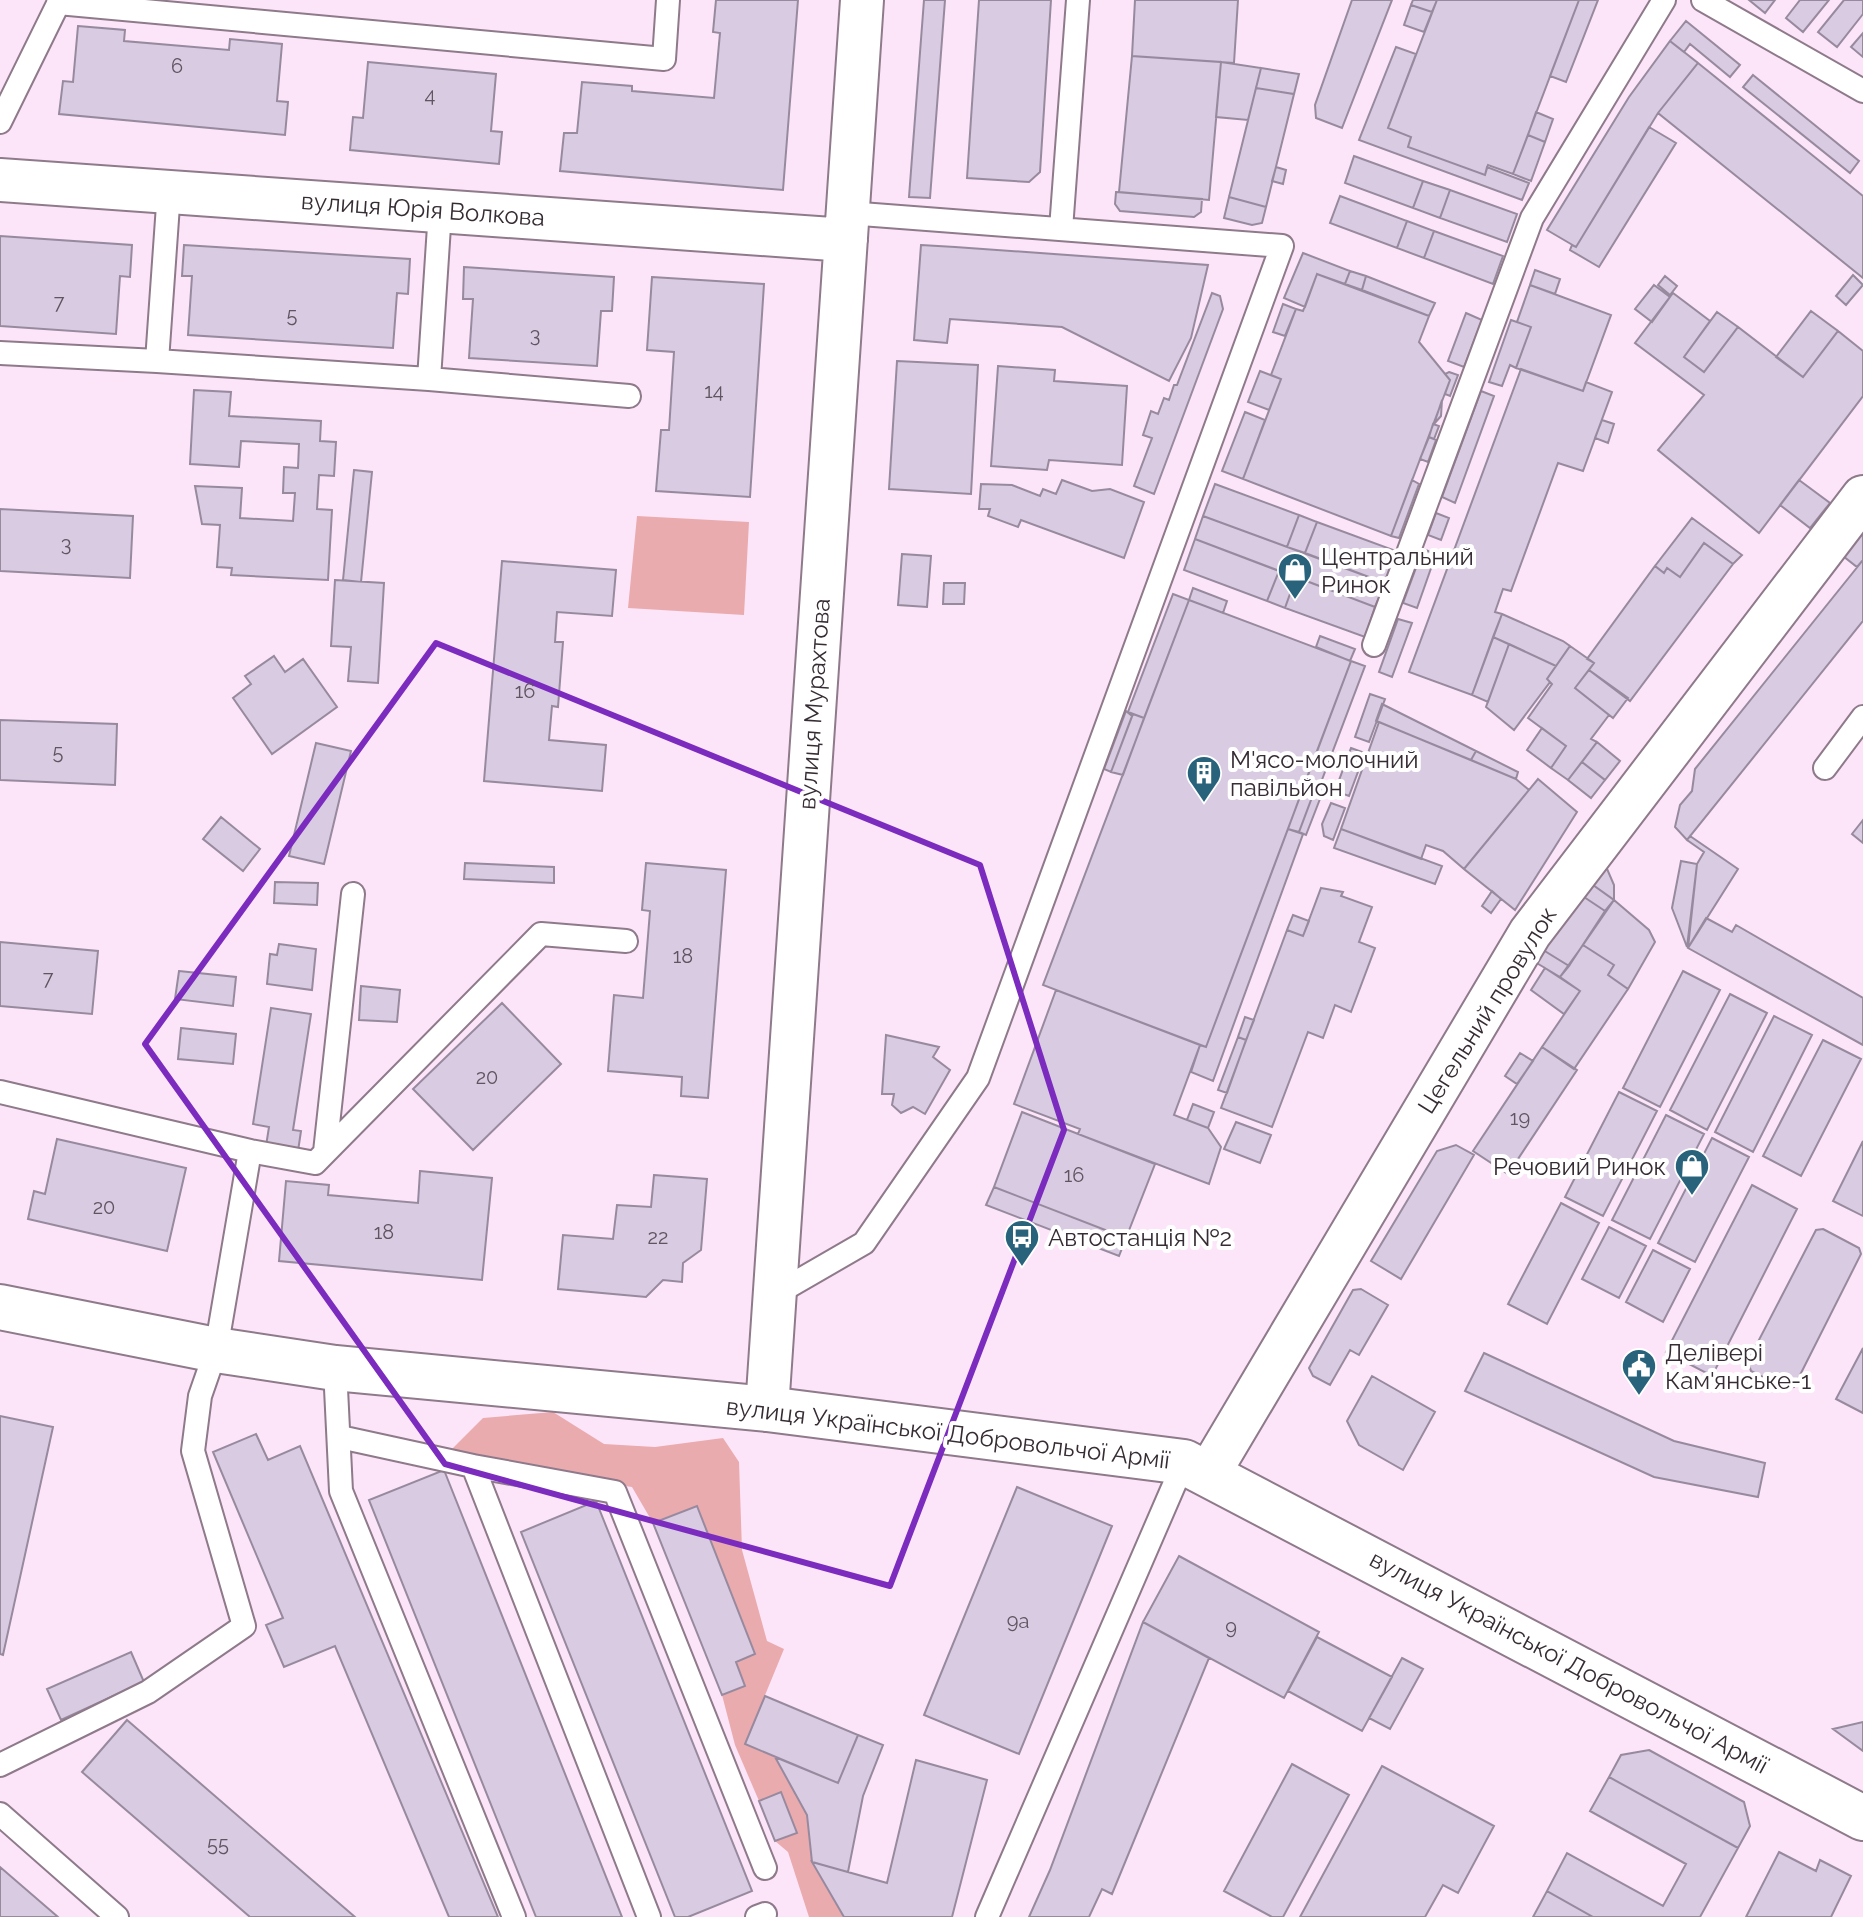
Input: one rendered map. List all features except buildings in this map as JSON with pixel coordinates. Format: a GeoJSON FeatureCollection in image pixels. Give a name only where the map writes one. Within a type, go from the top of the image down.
{"type":"FeatureCollection","features":[{"type":"Feature","properties":{"kind":"street","name":"вулиця Мурахтова"},"geometry":{"type":"LineString","coordinates":[[767,1409],[862,0]]}},
{"type":"Feature","properties":{"kind":"street","name":"вулиця Юрія Волкова"},"geometry":{"type":"LineString","coordinates":[[0,180],[440,211],[847,226]]}},
{"type":"Feature","properties":{"kind":"street","name":"Цегельний провулок"},"geometry":{"type":"LineString","coordinates":[[1197,1468],[1530,933],[1863,497]]}},
{"type":"Feature","properties":{"kind":"street","name":"вулиця Української Добровольчої Армії"},"geometry":{"type":"LineString","coordinates":[[0,1307],[216,1350],[335,1368],[767,1409],[1197,1468],[1863,1818]]}},
{"type":"Feature","properties":{"kind":"lane"},"geometry":{"type":"LineString","coordinates":[[0,122],[59,2],[664,59],[668,0]]}},
{"type":"Feature","properties":{"kind":"lane"},"geometry":{"type":"LineString","coordinates":[[1061,229],[1078,0]]}},
{"type":"Feature","properties":{"kind":"lane"},"geometry":{"type":"LineString","coordinates":[[1374,645],[1532,218],[1664,0]]}},
{"type":"Feature","properties":{"kind":"lane"},"geometry":{"type":"LineString","coordinates":[[1703,0],[1863,91]]}},
{"type":"Feature","properties":{"kind":"lane"},"geometry":{"type":"LineString","coordinates":[[157,361],[169,191]]}},
{"type":"Feature","properties":{"kind":"lane"},"geometry":{"type":"LineString","coordinates":[[429,379],[440,211]]}},
{"type":"Feature","properties":{"kind":"lane"},"geometry":{"type":"LineString","coordinates":[[774,1295],[864,1243],[978,1078],[1282,246],[1061,229],[847,226]]}},
{"type":"Feature","properties":{"kind":"lane"},"geometry":{"type":"LineString","coordinates":[[0,353],[429,379],[629,396]]}},
{"type":"Feature","properties":{"kind":"lane"},"geometry":{"type":"LineString","coordinates":[[1825,768],[1863,717]]}},
{"type":"Feature","properties":{"kind":"lane"},"geometry":{"type":"LineString","coordinates":[[325,1152],[353,894]]}},
{"type":"Feature","properties":{"kind":"lane"},"geometry":{"type":"LineString","coordinates":[[0,1092],[250,1151],[315,1163],[541,934],[626,941]]}},
{"type":"Feature","properties":{"kind":"lane"},"geometry":{"type":"LineString","coordinates":[[0,1765],[148,1692],[244,1626],[193,1451],[200,1396],[216,1350],[250,1151]]}},
{"type":"Feature","properties":{"kind":"lane"},"geometry":{"type":"LineString","coordinates":[[335,1368],[341,1491],[514,1917]]}},
{"type":"Feature","properties":{"kind":"lane"},"geometry":{"type":"LineString","coordinates":[[340,1437],[615,1492],[765,1868]]}},
{"type":"Feature","properties":{"kind":"lane"},"geometry":{"type":"LineString","coordinates":[[473,1466],[649,1917]]}},
{"type":"Feature","properties":{"kind":"lane"},"geometry":{"type":"LineString","coordinates":[[987,1917],[1197,1468]]}},
{"type":"Feature","properties":{"kind":"lane"},"geometry":{"type":"LineString","coordinates":[[0,1814],[117,1917]]}},
{"type":"Feature","properties":{"kind":"highlighted area"},"geometry":{"type":"Polygon","coordinates":[[[436,643],[980,865],[1064,1130],[890,1586],[445,1464],[145,1044],[436,643]]]}},
{"type":"Feature","properties":{"kind":"shaded area"},"geometry":{"type":"Polygon","coordinates":[[[637,516],[749,522],[744,615],[628,608],[637,516]]]}},
{"type":"Feature","properties":{"kind":"shaded area"},"geometry":{"type":"Polygon","coordinates":[[[553,1412],[604,1444],[655,1447],[723,1438],[739,1462],[742,1550],[767,1641],[784,1649],[745,1744],[775,1757],[807,1815],[812,1862],[844,1917],[809,1917],[788,1852],[775,1841],[797,1832],[781,1792],[759,1801],[735,1745],[722,1695],[744,1686],[736,1662],[755,1653],[697,1506],[653,1523],[632,1487],[441,1460],[483,1418],[553,1412]]]}},
{"type":"Feature","properties":{"kind":"place","name":"Центральний Ринок"},"geometry":{"type":"Point","coordinates":[1295,601]}},
{"type":"Feature","properties":{"kind":"place","name":"М'ясо-молочний павільйон"},"geometry":{"type":"Point","coordinates":[1204,804]}},
{"type":"Feature","properties":{"kind":"place","name":"Речовий Ринок"},"geometry":{"type":"Point","coordinates":[1692,1197]}},
{"type":"Feature","properties":{"kind":"place","name":"Автостанція №2"},"geometry":{"type":"Point","coordinates":[1022,1268]}},
{"type":"Feature","properties":{"kind":"place","name":"Делівері Кам'янське-1"},"geometry":{"type":"Point","coordinates":[1639,1397]}}]}
